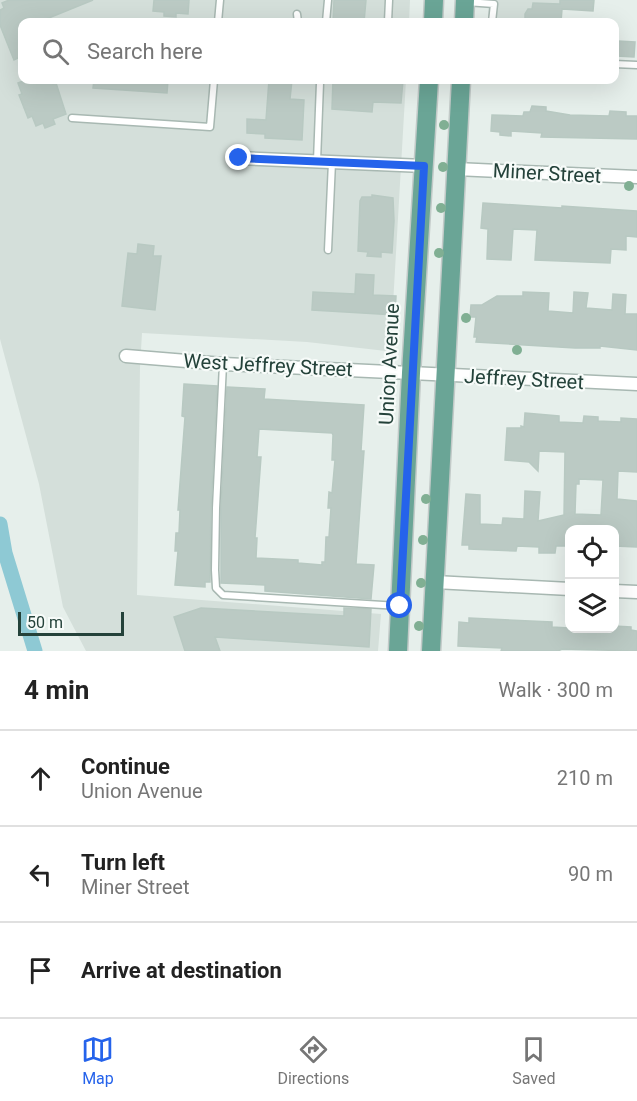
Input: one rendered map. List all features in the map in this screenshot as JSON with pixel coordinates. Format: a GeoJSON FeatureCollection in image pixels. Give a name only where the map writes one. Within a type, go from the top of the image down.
{"type":"FeatureCollection","features":[{"type":"Feature","properties":{"kind":"main road"},"geometry":{"type":"LineString","coordinates":[[433,18],[434,0]]}},
{"type":"Feature","properties":{"kind":"main road"},"geometry":{"type":"LineString","coordinates":[[464,18],[465,1]]}},
{"type":"Feature","properties":{"kind":"main road","name":"Union Avenue"},"geometry":{"type":"LineString","coordinates":[[398,651],[411,373],[429,84]]}},
{"type":"Feature","properties":{"kind":"main road"},"geometry":{"type":"LineString","coordinates":[[431,651],[461,84]]}},
{"type":"Feature","properties":{"kind":"street"},"geometry":{"type":"LineString","coordinates":[[239,158],[424,166]]}},
{"type":"Feature","properties":{"kind":"street","name":"Miner Street"},"geometry":{"type":"LineString","coordinates":[[456,169],[637,177]]}},
{"type":"Feature","properties":{"kind":"street","name":"West Jeffrey Street"},"geometry":{"type":"LineString","coordinates":[[126,356],[223,364],[411,373]]}},
{"type":"Feature","properties":{"kind":"street","name":"Jeffrey Street"},"geometry":{"type":"LineString","coordinates":[[411,373],[637,384]]}},
{"type":"Feature","properties":{"kind":"street"},"geometry":{"type":"LineString","coordinates":[[435,582],[565,589]]}},
{"type":"Feature","properties":{"kind":"street"},"geometry":{"type":"LineString","coordinates":[[619,591],[637,592]]}},
{"type":"Feature","properties":{"kind":"lane"},"geometry":{"type":"LineString","coordinates":[[218,18],[220,0]]}},
{"type":"Feature","properties":{"kind":"lane"},"geometry":{"type":"LineString","coordinates":[[326,18],[328,0]]}},
{"type":"Feature","properties":{"kind":"lane"},"geometry":{"type":"LineString","coordinates":[[388,18],[389,0]]}},
{"type":"Feature","properties":{"kind":"lane"},"geometry":{"type":"LineString","coordinates":[[465,1],[495,2],[493,18]]}},
{"type":"Feature","properties":{"kind":"lane"},"geometry":{"type":"LineString","coordinates":[[297,14],[298,18]]}},
{"type":"Feature","properties":{"kind":"lane"},"geometry":{"type":"LineString","coordinates":[[619,64],[637,65]]}},
{"type":"Feature","properties":{"kind":"lane"},"geometry":{"type":"LineString","coordinates":[[72,118],[210,126],[213,84]]}},
{"type":"Feature","properties":{"kind":"lane"},"geometry":{"type":"LineString","coordinates":[[317,161],[320,84]]}},
{"type":"Feature","properties":{"kind":"lane"},"geometry":{"type":"LineString","coordinates":[[328,250],[332,162]]}},
{"type":"Feature","properties":{"kind":"lane"},"geometry":{"type":"LineString","coordinates":[[223,364],[216,508],[216,588],[223,595],[400,606]]}},
{"type":"Feature","properties":{"kind":"shaded area"},"geometry":{"type":"Polygon","coordinates":[[[0,0],[410,0],[409,18],[18,18],[18,84],[406,84],[391,339],[386,351],[307,342],[142,333],[140,367],[137,595],[381,614],[378,651],[86,651],[63,607],[39,484],[0,339],[0,0]]]}},
{"type":"Feature","properties":{"kind":"shaded area"},"geometry":{"type":"Polygon","coordinates":[[[489,0],[562,0],[561,18],[488,18],[489,0]]]}},
{"type":"Feature","properties":{"kind":"building"},"geometry":{"type":"Polygon","coordinates":[[[9,0],[93,0],[49,18],[18,18],[18,58],[14,60],[0,25],[0,10],[4,8],[2,3],[9,0]]]}},
{"type":"Feature","properties":{"kind":"building"},"geometry":{"type":"Polygon","coordinates":[[[154,0],[189,0],[188,14],[176,13],[176,17],[164,16],[164,12],[153,11],[154,0]]]}},
{"type":"Feature","properties":{"kind":"building"},"geometry":{"type":"Polygon","coordinates":[[[334,0],[366,0],[364,18],[333,18],[334,0]]]}},
{"type":"Feature","properties":{"kind":"building"},"geometry":{"type":"Polygon","coordinates":[[[560,0],[594,0],[593,11],[562,9],[561,18],[525,18],[528,9],[532,9],[533,3],[560,4],[560,0]]]}},
{"type":"Feature","properties":{"kind":"building"},"geometry":{"type":"Polygon","coordinates":[[[619,41],[635,42],[634,57],[619,56],[619,41]]]}},
{"type":"Feature","properties":{"kind":"building"},"geometry":{"type":"Polygon","coordinates":[[[18,84],[56,84],[66,114],[53,119],[55,124],[45,128],[43,123],[36,126],[32,116],[28,118],[19,95],[22,94],[18,84]]]}},
{"type":"Feature","properties":{"kind":"building"},"geometry":{"type":"Polygon","coordinates":[[[94,84],[168,84],[167,93],[93,88],[94,84]]]}},
{"type":"Feature","properties":{"kind":"building"},"geometry":{"type":"Polygon","coordinates":[[[269,84],[292,84],[290,99],[304,100],[302,140],[265,138],[265,134],[247,133],[247,119],[266,120],[269,84]]]}},
{"type":"Feature","properties":{"kind":"building"},"geometry":{"type":"Polygon","coordinates":[[[333,84],[403,84],[401,103],[373,102],[372,112],[332,109],[333,84]]]}},
{"type":"Feature","properties":{"kind":"building"},"geometry":{"type":"Polygon","coordinates":[[[532,106],[546,107],[546,111],[570,115],[609,116],[610,111],[626,112],[626,116],[637,116],[637,139],[541,137],[542,133],[511,131],[511,136],[491,131],[492,115],[523,116],[524,112],[530,112],[532,106]]]}},
{"type":"Feature","properties":{"kind":"building"},"geometry":{"type":"Polygon","coordinates":[[[372,195],[393,198],[392,253],[381,252],[381,257],[367,256],[368,252],[358,251],[360,201],[362,197],[372,197],[372,195]]]}},
{"type":"Feature","properties":{"kind":"building"},"geometry":{"type":"Polygon","coordinates":[[[483,203],[637,211],[637,237],[626,236],[626,250],[611,249],[610,263],[535,260],[537,230],[513,229],[511,260],[487,259],[488,229],[481,228],[483,203]]]}},
{"type":"Feature","properties":{"kind":"building"},"geometry":{"type":"Polygon","coordinates":[[[138,244],[154,246],[153,256],[161,256],[155,310],[122,306],[128,253],[137,254],[138,244]]]}},
{"type":"Feature","properties":{"kind":"building"},"geometry":{"type":"Polygon","coordinates":[[[356,274],[374,275],[373,295],[396,296],[395,315],[312,310],[313,292],[355,294],[356,274]]]}},
{"type":"Feature","properties":{"kind":"building"},"geometry":{"type":"Polygon","coordinates":[[[523,292],[549,293],[548,311],[573,313],[574,292],[588,293],[586,308],[612,310],[613,294],[626,295],[625,314],[637,314],[637,350],[600,346],[600,348],[575,348],[476,342],[477,337],[474,337],[476,317],[470,317],[471,305],[482,305],[497,296],[523,296],[523,292]]]}},
{"type":"Feature","properties":{"kind":"building"},"geometry":{"type":"Polygon","coordinates":[[[184,384],[217,386],[210,582],[205,582],[205,587],[175,585],[178,551],[175,551],[176,533],[179,533],[180,510],[178,510],[185,417],[182,416],[184,384]]]}},
{"type":"Feature","properties":{"kind":"building"},"geometry":{"type":"Polygon","coordinates":[[[227,387],[265,389],[264,399],[364,405],[361,451],[364,451],[356,564],[374,565],[371,599],[265,591],[265,585],[221,583],[221,508],[227,387]],[[259,429],[257,457],[261,457],[255,538],[257,538],[256,558],[298,560],[298,563],[322,565],[322,562],[325,562],[331,508],[328,508],[329,492],[332,493],[335,460],[332,460],[332,433],[259,429]]]}},
{"type":"Feature","properties":{"kind":"building"},"geometry":{"type":"Polygon","coordinates":[[[525,413],[559,416],[559,422],[583,423],[584,416],[598,417],[598,421],[621,422],[621,418],[637,419],[637,472],[618,471],[617,499],[637,501],[637,547],[619,546],[619,525],[565,525],[565,546],[556,546],[555,553],[539,553],[539,547],[517,546],[516,551],[469,549],[469,545],[462,545],[466,494],[480,495],[480,524],[502,525],[503,518],[524,519],[525,491],[540,492],[538,521],[564,515],[565,452],[539,451],[538,471],[529,462],[505,460],[507,428],[521,428],[521,426],[524,427],[525,413]],[[579,479],[579,484],[576,484],[575,514],[601,515],[603,480],[579,479]]]}},
{"type":"Feature","properties":{"kind":"building"},"geometry":{"type":"Polygon","coordinates":[[[201,608],[344,616],[344,608],[371,609],[369,647],[215,637],[220,651],[185,651],[174,617],[201,608]]]}},
{"type":"Feature","properties":{"kind":"building"},"geometry":{"type":"Polygon","coordinates":[[[469,618],[552,622],[552,627],[565,628],[565,633],[619,633],[619,626],[631,627],[631,630],[637,631],[637,651],[562,649],[558,651],[501,651],[502,648],[458,646],[459,622],[469,623],[469,618]]]}},
{"type":"Feature","properties":{"kind":"waterway"},"geometry":{"type":"LineString","coordinates":[[0,524],[5,553],[35,651]]}},
{"type":"Feature","properties":{"kind":"route"},"geometry":{"type":"LineString","coordinates":[[239,158],[424,166],[400,606]]}}]}
